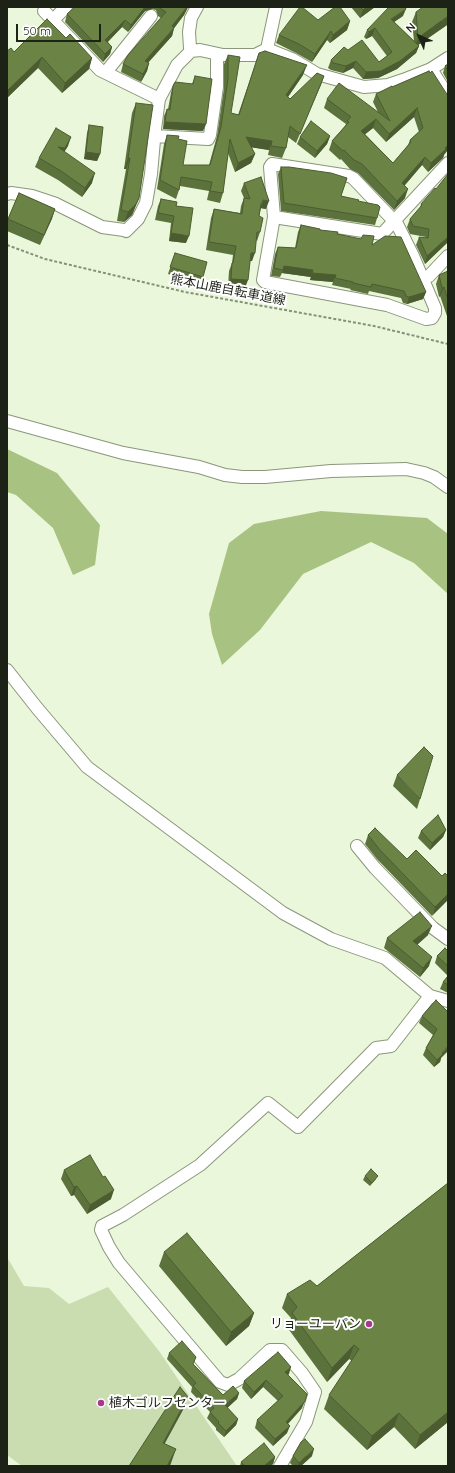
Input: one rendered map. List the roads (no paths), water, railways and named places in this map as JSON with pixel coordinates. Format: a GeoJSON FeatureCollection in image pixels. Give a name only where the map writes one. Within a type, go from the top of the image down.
{"type":"FeatureCollection","features":[{"type":"Feature","properties":{"kind":"street"},"geometry":{"type":"LineString","coordinates":[[53,20],[66,7]]}},
{"type":"Feature","properties":{"kind":"street"},"geometry":{"type":"LineString","coordinates":[[192,52],[190,48],[189,32],[191,18],[197,7]]}},
{"type":"Feature","properties":{"kind":"street"},"geometry":{"type":"LineString","coordinates":[[7,194],[11,193],[32,196],[56,204],[102,227],[126,231],[138,219],[146,204],[151,174],[159,99],[177,65],[192,52],[200,50],[223,55],[255,56],[267,49],[276,7]]}},
{"type":"Feature","properties":{"kind":"street"},"geometry":{"type":"LineString","coordinates":[[44,11],[100,70],[159,99]]}},
{"type":"Feature","properties":{"kind":"street"},"geometry":{"type":"LineString","coordinates":[[106,72],[151,16]]}},
{"type":"Feature","properties":{"kind":"street"},"geometry":{"type":"LineString","coordinates":[[267,49],[292,59],[318,74],[364,87],[388,85],[403,80],[431,69],[448,58]]}},
{"type":"Feature","properties":{"kind":"street"},"geometry":{"type":"LineString","coordinates":[[154,136],[208,139],[210,136],[216,87],[216,54]]}},
{"type":"Feature","properties":{"kind":"street"},"geometry":{"type":"LineString","coordinates":[[431,69],[448,96]]}},
{"type":"Feature","properties":{"kind":"street"},"geometry":{"type":"LineString","coordinates":[[274,216],[382,234],[448,163]]}},
{"type":"Feature","properties":{"kind":"street"},"geometry":{"type":"LineString","coordinates":[[272,164],[349,176],[394,222],[397,224],[413,256],[435,308],[435,313],[432,318],[426,318],[387,305],[265,282],[263,280],[274,216],[270,166],[272,164]]}},
{"type":"Feature","properties":{"kind":"street"},"geometry":{"type":"LineString","coordinates":[[423,278],[429,276],[448,256]]}},
{"type":"Feature","properties":{"kind":"street"},"geometry":{"type":"LineString","coordinates":[[7,421],[124,453],[199,467],[225,475],[265,477],[331,471],[406,469],[429,475],[448,487]]}},
{"type":"Feature","properties":{"kind":"street"},"geometry":{"type":"LineString","coordinates":[[7,670],[87,767],[283,913],[331,939],[385,958],[430,996],[448,1001]]}},
{"type":"Feature","properties":{"kind":"street"},"geometry":{"type":"LineString","coordinates":[[358,846],[374,868],[433,928],[448,939]]}},
{"type":"Feature","properties":{"kind":"street"},"geometry":{"type":"LineString","coordinates":[[280,1466],[306,1422],[315,1392],[302,1373],[282,1350],[270,1350],[239,1380],[228,1384],[220,1382],[119,1263],[101,1230],[102,1226],[122,1215],[200,1165],[268,1103],[298,1127],[376,1048],[391,1046],[430,996]]}},
{"type":"Feature","properties":{"kind":"place","name":"リョーユーパン"},"geometry":{"type":"Point","coordinates":[369,1324]}},
{"type":"Feature","properties":{"kind":"place","name":"植木ゴルフセンター"},"geometry":{"type":"Point","coordinates":[101,1403]}}]}
